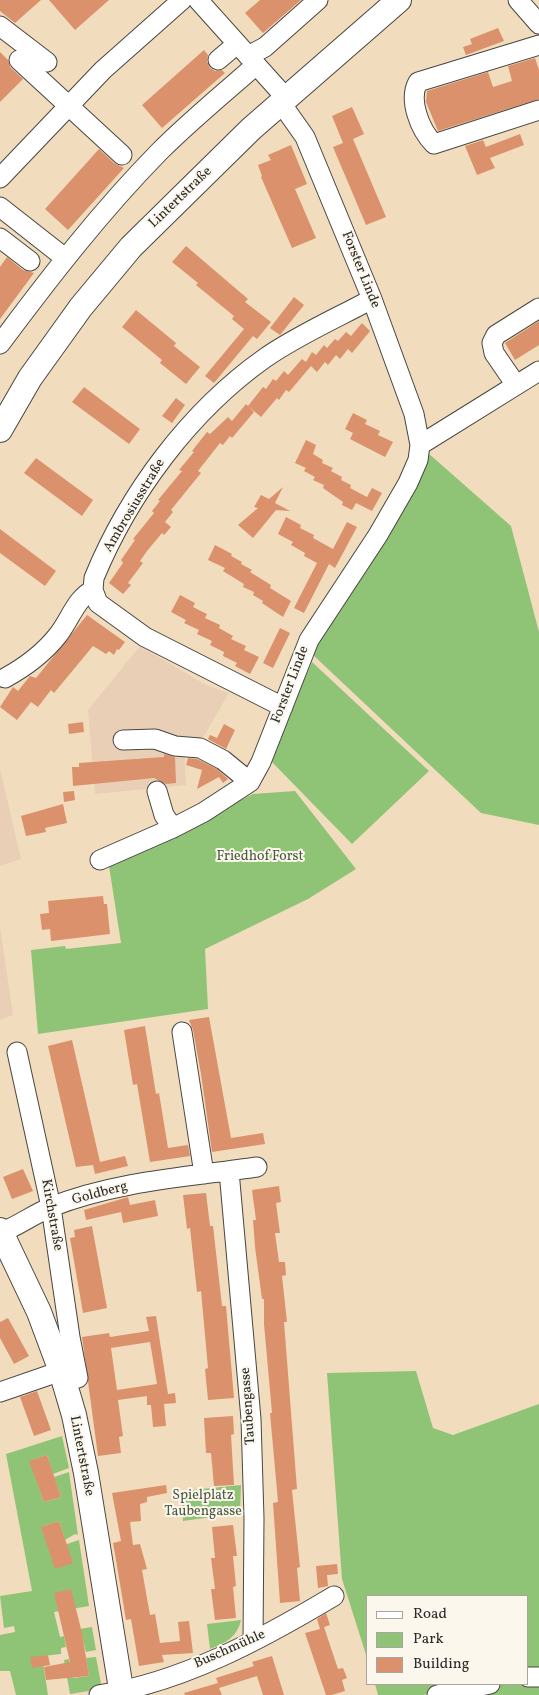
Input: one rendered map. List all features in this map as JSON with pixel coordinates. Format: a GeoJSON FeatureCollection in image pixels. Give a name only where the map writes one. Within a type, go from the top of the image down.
{"type":"FeatureCollection","features":[{"type":"Feature","properties":{"kind":"main road","name":"Lintertstraße"},"geometry":{"type":"LineString","coordinates":[[0,430],[30,378],[81,306],[138,240],[251,129],[399,0]]}},
{"type":"Feature","properties":{"kind":"main road","name":"Lintertstraße"},"geometry":{"type":"LineString","coordinates":[[0,1232],[70,1374],[86,1473],[114,1694]]}},
{"type":"Feature","properties":{"kind":"street"},"geometry":{"type":"LineString","coordinates":[[0,178],[103,70],[182,0]]}},
{"type":"Feature","properties":{"kind":"street","name":"Forster Linde"},"geometry":{"type":"LineString","coordinates":[[100,860],[173,828],[204,812],[250,782],[261,762],[309,640],[378,534],[408,483],[418,460],[420,445],[414,414],[372,299],[305,137],[284,101],[247,55],[198,0]]}},
{"type":"Feature","properties":{"kind":"street"},"geometry":{"type":"LineString","coordinates":[[218,60],[247,55],[265,47],[318,0]]}},
{"type":"Feature","properties":{"kind":"street"},"geometry":{"type":"LineString","coordinates":[[518,0],[539,24]]}},
{"type":"Feature","properties":{"kind":"street"},"geometry":{"type":"LineString","coordinates":[[0,26],[46,62]]}},
{"type":"Feature","properties":{"kind":"street"},"geometry":{"type":"LineString","coordinates":[[539,45],[418,82],[414,91],[415,105],[426,136],[434,144],[539,110]]}},
{"type":"Feature","properties":{"kind":"street"},"geometry":{"type":"LineString","coordinates":[[0,344],[65,258],[127,185],[247,55]]}},
{"type":"Feature","properties":{"kind":"street"},"geometry":{"type":"LineString","coordinates":[[19,60],[122,155]]}},
{"type":"Feature","properties":{"kind":"street"},"geometry":{"type":"LineString","coordinates":[[0,207],[65,258]]}},
{"type":"Feature","properties":{"kind":"street"},"geometry":{"type":"LineString","coordinates":[[0,238],[30,261]]}},
{"type":"Feature","properties":{"kind":"street","name":"Ambrosiusstraße"},"geometry":{"type":"LineString","coordinates":[[93,590],[99,565],[151,474],[177,440],[233,384],[266,358],[372,299]]}},
{"type":"Feature","properties":{"kind":"street"},"geometry":{"type":"LineString","coordinates":[[516,385],[494,353],[492,343],[496,335],[539,308]]}},
{"type":"Feature","properties":{"kind":"street"},"geometry":{"type":"LineString","coordinates":[[420,445],[539,372]]}},
{"type":"Feature","properties":{"kind":"street"},"geometry":{"type":"LineString","coordinates":[[5,678],[26,666],[46,648],[58,636],[84,594],[93,590],[98,603],[145,637],[283,707]]}},
{"type":"Feature","properties":{"kind":"street"},"geometry":{"type":"LineString","coordinates":[[123,740],[156,739],[175,746],[200,748],[223,760],[250,782]]}},
{"type":"Feature","properties":{"kind":"street"},"geometry":{"type":"LineString","coordinates":[[157,791],[164,815],[173,828]]}},
{"type":"Feature","properties":{"kind":"street"},"geometry":{"type":"LineString","coordinates":[[182,1032],[204,1174]]}},
{"type":"Feature","properties":{"kind":"street","name":"Kirchstraße"},"geometry":{"type":"LineString","coordinates":[[17,1052],[51,1207],[70,1337],[70,1374]]}},
{"type":"Feature","properties":{"kind":"street","name":"Goldberg"},"geometry":{"type":"LineString","coordinates":[[0,1232],[51,1207],[157,1179],[258,1167]]}},
{"type":"Feature","properties":{"kind":"street","name":"Taubengasse"},"geometry":{"type":"LineString","coordinates":[[229,1171],[251,1419],[254,1518],[253,1641]]}},
{"type":"Feature","properties":{"kind":"street"},"geometry":{"type":"LineString","coordinates":[[0,1392],[70,1374]]}},
{"type":"Feature","properties":{"kind":"street","name":"Buschmühle"},"geometry":{"type":"LineString","coordinates":[[114,1694],[178,1673],[253,1641],[334,1596]]}},
{"type":"Feature","properties":{"kind":"street"},"geometry":{"type":"LineString","coordinates":[[438,1695],[485,1685]]}},
{"type":"Feature","properties":{"kind":"shaded area"},"geometry":{"type":"Polygon","coordinates":[[[140,646],[206,685],[229,693],[200,743],[184,743],[186,785],[95,794],[88,710],[140,646]]]}},
{"type":"Feature","properties":{"kind":"shaded area"},"geometry":{"type":"Polygon","coordinates":[[[0,769],[21,859],[0,866],[0,769]]]}},
{"type":"Feature","properties":{"kind":"shaded area"},"geometry":{"type":"Polygon","coordinates":[[[0,927],[13,1015],[0,1020],[0,927]]]}},
{"type":"Feature","properties":{"kind":"green space"},"geometry":{"type":"Polygon","coordinates":[[[428,453],[511,526],[539,632],[539,825],[481,813],[312,654],[385,538],[428,453]]]}},
{"type":"Feature","properties":{"kind":"green space"},"geometry":{"type":"Polygon","coordinates":[[[312,662],[429,771],[352,844],[269,759],[312,662]]]}},
{"type":"Feature","properties":{"kind":"green space","name":"Friedhof Forst"},"geometry":{"type":"Polygon","coordinates":[[[295,791],[356,869],[308,899],[205,949],[208,1009],[38,1034],[31,950],[65,946],[66,949],[121,943],[109,866],[253,794],[295,791]]]}},
{"type":"Feature","properties":{"kind":"green space"},"geometry":{"type":"Polygon","coordinates":[[[416,1371],[433,1428],[453,1435],[539,1404],[539,1675],[529,1674],[529,1595],[366,1595],[366,1655],[342,1579],[327,1373],[416,1371]]]}},
{"type":"Feature","properties":{"kind":"green space"},"geometry":{"type":"Polygon","coordinates":[[[62,1436],[69,1468],[53,1474],[47,1455],[30,1461],[44,1502],[61,1497],[54,1477],[69,1472],[78,1535],[75,1534],[65,1540],[59,1521],[41,1527],[67,1544],[79,1540],[89,1606],[54,1612],[60,1637],[64,1636],[66,1647],[61,1648],[61,1654],[42,1656],[48,1695],[16,1695],[10,1671],[0,1671],[0,1635],[15,1632],[14,1626],[4,1628],[0,1596],[32,1591],[6,1454],[62,1436]]]}},
{"type":"Feature","properties":{"kind":"green space","name":"Spielplatz Taubengasse"},"geometry":{"type":"Polygon","coordinates":[[[241,1485],[240,1513],[183,1521],[182,1491],[241,1485]]]}},
{"type":"Feature","properties":{"kind":"green space"},"geometry":{"type":"Polygon","coordinates":[[[241,1620],[237,1631],[230,1639],[210,1649],[207,1624],[241,1620]]]}},
{"type":"Feature","properties":{"kind":"green space"},"geometry":{"type":"Polygon","coordinates":[[[92,1627],[96,1650],[86,1652],[80,1629],[92,1627]]]}},
{"type":"Feature","properties":{"kind":"green space"},"geometry":{"type":"Polygon","coordinates":[[[96,1657],[102,1689],[70,1694],[64,1660],[69,1659],[73,1678],[89,1676],[86,1658],[96,1657]]]}},
{"type":"Feature","properties":{"kind":"green space"},"geometry":{"type":"Polygon","coordinates":[[[539,1679],[539,1695],[451,1695],[496,1685],[529,1684],[539,1679]]]}},
{"type":"Feature","properties":{"kind":"green space"},"geometry":{"type":"Polygon","coordinates":[[[375,1685],[471,1685],[423,1695],[378,1695],[375,1685]]]}},
{"type":"Feature","properties":{"kind":"building"},"geometry":{"type":"Polygon","coordinates":[[[0,0],[41,0],[15,23],[0,11],[0,0]]]}},
{"type":"Feature","properties":{"kind":"building"},"geometry":{"type":"Polygon","coordinates":[[[49,0],[109,0],[75,30],[49,0]]]}},
{"type":"Feature","properties":{"kind":"building"},"geometry":{"type":"Polygon","coordinates":[[[260,0],[301,0],[263,33],[245,13],[260,0]]]}},
{"type":"Feature","properties":{"kind":"building"},"geometry":{"type":"Polygon","coordinates":[[[498,28],[504,41],[466,55],[463,47],[472,44],[470,39],[498,28]]]}},
{"type":"Feature","properties":{"kind":"building"},"geometry":{"type":"Polygon","coordinates":[[[204,50],[208,55],[207,61],[210,68],[215,71],[222,70],[225,73],[162,128],[142,105],[204,50]]]}},
{"type":"Feature","properties":{"kind":"building"},"geometry":{"type":"Polygon","coordinates":[[[0,52],[8,60],[11,68],[23,79],[0,102],[0,52]]]}},
{"type":"Feature","properties":{"kind":"building"},"geometry":{"type":"Polygon","coordinates":[[[535,58],[539,70],[539,99],[438,131],[426,102],[427,91],[488,72],[493,87],[512,81],[508,66],[535,58]]]}},
{"type":"Feature","properties":{"kind":"building"},"geometry":{"type":"Polygon","coordinates":[[[352,107],[364,134],[353,139],[386,217],[366,225],[333,147],[343,143],[332,116],[352,107]]]}},
{"type":"Feature","properties":{"kind":"building"},"geometry":{"type":"Polygon","coordinates":[[[520,134],[524,145],[490,158],[495,168],[477,175],[465,146],[483,140],[486,147],[520,134]]]}},
{"type":"Feature","properties":{"kind":"building"},"geometry":{"type":"Polygon","coordinates":[[[291,145],[307,184],[295,189],[316,238],[292,248],[261,177],[258,165],[271,160],[268,155],[291,145]]]}},
{"type":"Feature","properties":{"kind":"building"},"geometry":{"type":"Polygon","coordinates":[[[99,149],[114,163],[124,168],[68,230],[45,209],[99,149]]]}},
{"type":"Feature","properties":{"kind":"building"},"geometry":{"type":"Polygon","coordinates":[[[186,246],[248,299],[245,302],[271,322],[257,339],[253,336],[214,383],[205,376],[244,329],[232,319],[234,316],[196,285],[198,283],[172,262],[186,246]]]}},
{"type":"Feature","properties":{"kind":"building"},"geometry":{"type":"Polygon","coordinates":[[[7,257],[23,270],[34,273],[0,319],[0,267],[7,257]]]}},
{"type":"Feature","properties":{"kind":"building"},"geometry":{"type":"Polygon","coordinates":[[[294,297],[304,305],[280,335],[270,328],[294,297]]]}},
{"type":"Feature","properties":{"kind":"building"},"geometry":{"type":"Polygon","coordinates":[[[136,310],[176,343],[174,346],[200,367],[186,384],[160,363],[162,360],[122,327],[136,310]]]}},
{"type":"Feature","properties":{"kind":"building"},"geometry":{"type":"Polygon","coordinates":[[[539,321],[539,345],[515,360],[505,343],[539,321]]]}},
{"type":"Feature","properties":{"kind":"building"},"geometry":{"type":"Polygon","coordinates":[[[362,323],[370,331],[352,353],[348,349],[340,359],[336,355],[328,365],[325,362],[317,372],[311,366],[289,392],[286,390],[279,400],[277,398],[261,417],[248,406],[263,387],[266,389],[273,379],[276,381],[284,371],[288,375],[302,359],[306,362],[312,352],[316,355],[324,345],[327,348],[335,339],[338,341],[346,332],[351,336],[362,323]]]}},
{"type":"Feature","properties":{"kind":"building"},"geometry":{"type":"Polygon","coordinates":[[[84,387],[140,429],[129,444],[72,402],[84,387]]]}},
{"type":"Feature","properties":{"kind":"building"},"geometry":{"type":"Polygon","coordinates":[[[176,398],[185,405],[172,423],[162,416],[176,398]]]}},
{"type":"Feature","properties":{"kind":"building"},"geometry":{"type":"Polygon","coordinates":[[[246,404],[254,412],[232,438],[230,436],[223,445],[220,443],[198,471],[201,473],[171,510],[173,512],[165,522],[171,527],[164,535],[162,533],[147,551],[140,561],[143,563],[128,583],[131,585],[123,594],[109,583],[123,563],[121,560],[135,540],[133,539],[154,513],[152,511],[160,501],[158,500],[182,471],[179,470],[207,432],[210,434],[228,417],[232,421],[246,404]]]}},
{"type":"Feature","properties":{"kind":"building"},"geometry":{"type":"Polygon","coordinates":[[[353,413],[367,420],[365,424],[380,431],[378,435],[393,442],[385,457],[350,439],[353,433],[345,429],[353,413]]]}},
{"type":"Feature","properties":{"kind":"building"},"geometry":{"type":"Polygon","coordinates":[[[306,440],[316,445],[313,454],[323,460],[322,463],[333,468],[331,471],[342,477],[341,480],[351,485],[350,488],[367,497],[372,488],[382,493],[372,511],[356,503],[352,510],[342,505],[343,502],[323,488],[324,485],[313,480],[315,477],[304,471],[306,468],[295,463],[306,440]]]}},
{"type":"Feature","properties":{"kind":"building"},"geometry":{"type":"Polygon","coordinates":[[[36,458],[93,500],[82,516],[24,473],[36,458]]]}},
{"type":"Feature","properties":{"kind":"building"},"geometry":{"type":"Polygon","coordinates":[[[283,487],[275,503],[290,511],[276,510],[253,538],[238,525],[258,508],[254,507],[261,495],[269,499],[283,487]]]}},
{"type":"Feature","properties":{"kind":"building"},"geometry":{"type":"Polygon","coordinates":[[[286,517],[301,525],[300,528],[314,535],[313,538],[333,549],[347,522],[357,527],[335,568],[329,564],[304,613],[294,608],[317,563],[304,556],[305,553],[291,545],[293,542],[278,534],[286,517]]]}},
{"type":"Feature","properties":{"kind":"building"},"geometry":{"type":"Polygon","coordinates":[[[0,529],[56,571],[45,586],[0,553],[0,529]]]}},
{"type":"Feature","properties":{"kind":"building"},"geometry":{"type":"Polygon","coordinates":[[[215,545],[232,554],[231,556],[242,562],[241,564],[252,570],[250,572],[271,585],[270,588],[291,601],[283,617],[262,603],[263,601],[253,595],[254,592],[243,587],[244,584],[223,571],[225,568],[208,560],[215,545]]]}},
{"type":"Feature","properties":{"kind":"building"},"geometry":{"type":"Polygon","coordinates":[[[180,595],[195,603],[193,607],[207,614],[205,618],[220,625],[219,628],[233,636],[231,639],[246,646],[244,650],[259,657],[250,674],[235,666],[237,663],[223,656],[224,652],[210,645],[212,641],[197,634],[199,630],[184,623],[186,620],[171,612],[180,595]]]}},
{"type":"Feature","properties":{"kind":"building"},"geometry":{"type":"Polygon","coordinates":[[[87,615],[125,642],[119,650],[117,649],[114,655],[109,651],[106,654],[93,646],[54,693],[51,690],[38,707],[31,702],[17,720],[0,707],[13,687],[18,691],[30,676],[36,678],[87,615]]]}},
{"type":"Feature","properties":{"kind":"building"},"geometry":{"type":"Polygon","coordinates":[[[280,628],[290,633],[273,668],[263,663],[280,628]]]}},
{"type":"Feature","properties":{"kind":"building"},"geometry":{"type":"Polygon","coordinates":[[[83,722],[84,732],[69,734],[68,724],[83,722]]]}},
{"type":"Feature","properties":{"kind":"building"},"geometry":{"type":"Polygon","coordinates":[[[224,724],[235,730],[226,749],[208,739],[210,735],[217,738],[224,724]]]}},
{"type":"Feature","properties":{"kind":"building"},"geometry":{"type":"Polygon","coordinates":[[[164,754],[175,757],[176,783],[166,784],[154,778],[73,786],[72,767],[79,767],[79,763],[164,757],[164,754]]]}},
{"type":"Feature","properties":{"kind":"building"},"geometry":{"type":"Polygon","coordinates":[[[188,758],[197,759],[217,769],[228,779],[223,783],[219,777],[197,789],[202,770],[186,765],[188,758]]]}},
{"type":"Feature","properties":{"kind":"building"},"geometry":{"type":"Polygon","coordinates":[[[74,791],[75,800],[64,802],[63,792],[74,791]]]}},
{"type":"Feature","properties":{"kind":"building"},"geometry":{"type":"Polygon","coordinates":[[[63,804],[67,823],[45,828],[46,832],[26,836],[21,816],[63,804]]]}},
{"type":"Feature","properties":{"kind":"building"},"geometry":{"type":"Polygon","coordinates":[[[103,896],[104,904],[107,904],[110,934],[51,941],[50,929],[42,930],[40,914],[49,913],[48,901],[103,896]]]}},
{"type":"Feature","properties":{"kind":"building"},"geometry":{"type":"Polygon","coordinates":[[[209,1017],[231,1138],[263,1133],[265,1144],[212,1152],[201,1074],[193,1030],[189,1020],[209,1017]]]}},
{"type":"Feature","properties":{"kind":"building"},"geometry":{"type":"Polygon","coordinates":[[[145,1026],[156,1094],[159,1093],[168,1148],[188,1145],[190,1156],[150,1162],[137,1084],[133,1085],[124,1030],[145,1026]]]}},
{"type":"Feature","properties":{"kind":"building"},"geometry":{"type":"Polygon","coordinates":[[[72,1040],[100,1162],[125,1156],[128,1166],[95,1174],[93,1165],[76,1167],[48,1046],[72,1040]]]}},
{"type":"Feature","properties":{"kind":"building"},"geometry":{"type":"Polygon","coordinates":[[[23,1169],[33,1191],[12,1199],[3,1177],[23,1169]]]}},
{"type":"Feature","properties":{"kind":"building"},"geometry":{"type":"Polygon","coordinates":[[[279,1186],[281,1202],[276,1203],[280,1233],[275,1233],[279,1262],[285,1262],[286,1275],[282,1276],[287,1322],[284,1322],[297,1489],[292,1490],[300,1567],[297,1568],[300,1601],[280,1603],[273,1503],[278,1502],[270,1413],[272,1413],[264,1324],[264,1299],[262,1299],[255,1247],[253,1220],[256,1220],[252,1190],[279,1186]]]}},
{"type":"Feature","properties":{"kind":"building"},"geometry":{"type":"Polygon","coordinates":[[[206,1193],[210,1226],[213,1226],[222,1306],[226,1306],[234,1398],[208,1400],[205,1369],[208,1368],[201,1291],[197,1292],[190,1228],[187,1229],[183,1195],[206,1193]]]}},
{"type":"Feature","properties":{"kind":"building"},"geometry":{"type":"Polygon","coordinates":[[[128,1197],[130,1205],[155,1200],[158,1216],[123,1223],[121,1212],[86,1220],[84,1210],[128,1197]]]}},
{"type":"Feature","properties":{"kind":"building"},"geometry":{"type":"Polygon","coordinates":[[[92,1226],[107,1308],[83,1313],[70,1238],[75,1237],[74,1230],[92,1226]]]}},
{"type":"Feature","properties":{"kind":"building"},"geometry":{"type":"Polygon","coordinates":[[[156,1316],[168,1394],[175,1393],[176,1403],[164,1404],[166,1426],[153,1427],[151,1405],[147,1405],[147,1396],[118,1400],[123,1436],[119,1437],[121,1453],[98,1456],[82,1337],[109,1333],[110,1337],[149,1331],[146,1317],[156,1316]],[[150,1342],[111,1348],[117,1390],[157,1384],[150,1342]]]}},
{"type":"Feature","properties":{"kind":"building"},"geometry":{"type":"Polygon","coordinates":[[[8,1318],[29,1356],[14,1364],[0,1338],[0,1322],[8,1318]]]}},
{"type":"Feature","properties":{"kind":"building"},"geometry":{"type":"Polygon","coordinates":[[[37,1391],[51,1430],[34,1436],[20,1397],[37,1391]]]}},
{"type":"Feature","properties":{"kind":"building"},"geometry":{"type":"Polygon","coordinates":[[[233,1416],[234,1434],[231,1435],[234,1485],[214,1486],[211,1453],[206,1453],[204,1418],[233,1416]]]}},
{"type":"Feature","properties":{"kind":"building"},"geometry":{"type":"Polygon","coordinates":[[[47,1455],[61,1497],[44,1502],[29,1461],[47,1455]]]}},
{"type":"Feature","properties":{"kind":"building"},"geometry":{"type":"Polygon","coordinates":[[[166,1485],[167,1493],[147,1497],[147,1502],[140,1504],[141,1521],[130,1522],[133,1545],[140,1544],[147,1569],[142,1570],[150,1615],[155,1614],[160,1643],[180,1641],[178,1622],[189,1621],[193,1653],[162,1655],[164,1662],[139,1666],[131,1619],[126,1620],[113,1543],[121,1541],[112,1493],[166,1485]]]}},
{"type":"Feature","properties":{"kind":"building"},"geometry":{"type":"Polygon","coordinates":[[[59,1521],[73,1563],[55,1569],[41,1527],[59,1521]]]}},
{"type":"Feature","properties":{"kind":"building"},"geometry":{"type":"Polygon","coordinates":[[[233,1525],[237,1556],[233,1556],[236,1586],[233,1587],[236,1618],[215,1620],[211,1589],[215,1589],[211,1558],[215,1558],[212,1527],[233,1525]]]}},
{"type":"Feature","properties":{"kind":"building"},"geometry":{"type":"Polygon","coordinates":[[[337,1564],[338,1574],[327,1575],[328,1586],[318,1588],[316,1566],[337,1564]]]}},
{"type":"Feature","properties":{"kind":"building"},"geometry":{"type":"Polygon","coordinates":[[[71,1589],[82,1633],[89,1676],[46,1680],[44,1667],[70,1662],[54,1593],[71,1589]]]}},
{"type":"Feature","properties":{"kind":"building"},"geometry":{"type":"Polygon","coordinates":[[[326,1613],[330,1625],[324,1627],[338,1669],[343,1668],[347,1678],[342,1680],[345,1691],[332,1695],[326,1695],[305,1633],[320,1629],[317,1619],[326,1613]]]}},
{"type":"Feature","properties":{"kind":"building"},"geometry":{"type":"Polygon","coordinates":[[[48,1655],[50,1665],[32,1668],[30,1657],[48,1655]]]}},
{"type":"Feature","properties":{"kind":"building"},"geometry":{"type":"Polygon","coordinates":[[[272,1656],[284,1695],[263,1695],[257,1676],[219,1688],[222,1695],[185,1695],[184,1693],[218,1683],[216,1678],[254,1666],[252,1662],[272,1656]]]}}]}
